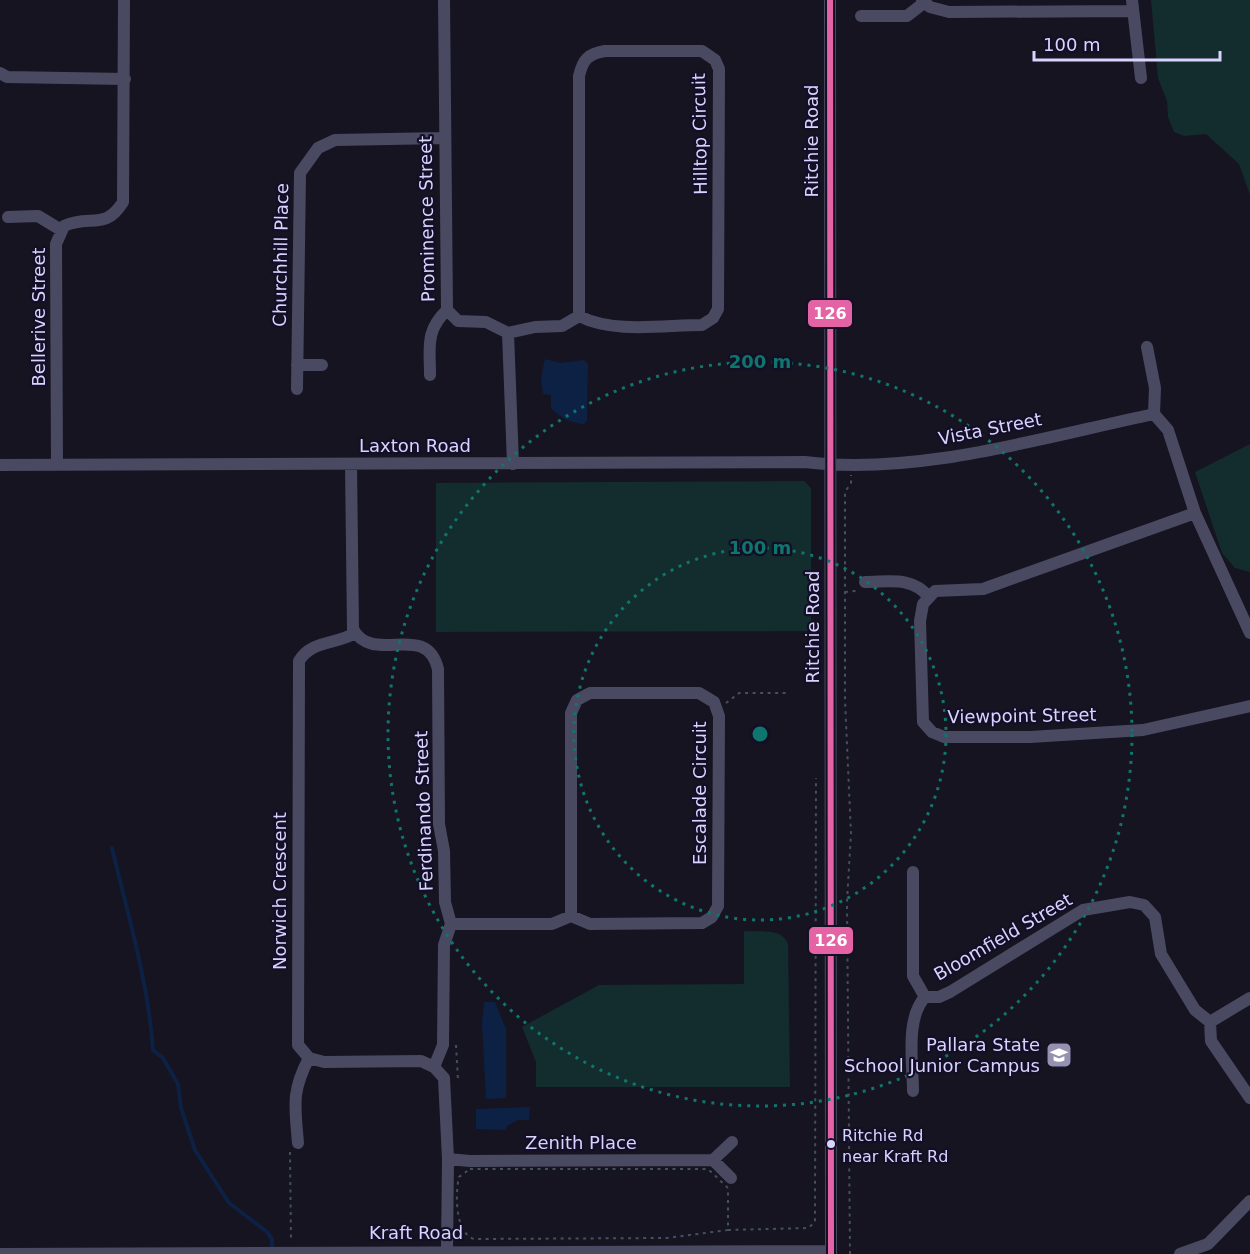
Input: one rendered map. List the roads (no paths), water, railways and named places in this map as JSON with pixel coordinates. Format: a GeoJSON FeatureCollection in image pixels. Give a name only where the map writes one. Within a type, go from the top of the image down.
{"type":"FeatureCollection","features":[{"type":"Feature","properties":{"kind":"street","name":"Bellerive Street"},"geometry":{"type":"LineString","coordinates":[[57,465],[56,244],[61,230],[74,222],[104,221],[114,216],[123,202],[124,0]]}},
{"type":"Feature","properties":{"kind":"street","name":"Prominence Street"},"geometry":{"type":"LineString","coordinates":[[444,0],[443,138],[447,310],[458,321],[486,322],[508,333]]}},
{"type":"Feature","properties":{"kind":"street","name":"Ritchie Road"},"geometry":{"type":"LineString","coordinates":[[830,0],[831,1253]]}},
{"type":"Feature","properties":{"kind":"street"},"geometry":{"type":"LineString","coordinates":[[861,16],[907,16],[923,1],[930,7],[949,12],[1132,5],[1141,78]]}},
{"type":"Feature","properties":{"kind":"street","name":"Hilltop Circuit"},"geometry":{"type":"LineString","coordinates":[[605,51],[702,51],[715,60],[719,69],[718,309],[713,318],[702,324],[609,325],[592,322],[579,316],[579,76],[582,62],[591,54],[605,51]]}},
{"type":"Feature","properties":{"kind":"street"},"geometry":{"type":"LineString","coordinates":[[0,73],[7,77],[125,79]]}},
{"type":"Feature","properties":{"kind":"street","name":"Churchhill Place"},"geometry":{"type":"LineString","coordinates":[[297,389],[300,173],[318,148],[335,140],[443,138]]}},
{"type":"Feature","properties":{"kind":"street"},"geometry":{"type":"LineString","coordinates":[[8,217],[38,216],[61,230]]}},
{"type":"Feature","properties":{"kind":"street"},"geometry":{"type":"LineString","coordinates":[[429,375],[430,331],[434,322],[447,310]]}},
{"type":"Feature","properties":{"kind":"street"},"geometry":{"type":"LineString","coordinates":[[513,464],[508,333],[535,327],[562,326],[579,316]]}},
{"type":"Feature","properties":{"kind":"street"},"geometry":{"type":"LineString","coordinates":[[1147,347],[1155,388],[1154,414],[1168,430],[1195,513],[1250,633]]}},
{"type":"Feature","properties":{"kind":"street"},"geometry":{"type":"LineString","coordinates":[[297,364],[322,366]]}},
{"type":"Feature","properties":{"kind":"street","name":"Vista Street"},"geometry":{"type":"LineString","coordinates":[[830,465],[908,462],[965,453],[1154,414]]}},
{"type":"Feature","properties":{"kind":"street","name":"Laxton Road"},"geometry":{"type":"LineString","coordinates":[[0,465],[805,462],[830,465]]}},
{"type":"Feature","properties":{"kind":"street"},"geometry":{"type":"LineString","coordinates":[[351,464],[355,633]]}},
{"type":"Feature","properties":{"kind":"street"},"geometry":{"type":"LineString","coordinates":[[865,582],[911,582],[921,587],[928,597],[935,591],[983,589],[1195,513]]}},
{"type":"Feature","properties":{"kind":"street","name":"Viewpoint Street"},"geometry":{"type":"LineString","coordinates":[[928,597],[923,604],[920,621],[924,722],[932,732],[944,737],[1030,737],[1143,730],[1250,706]]}},
{"type":"Feature","properties":{"kind":"street","name":"Ferdinando Street"},"geometry":{"type":"LineString","coordinates":[[355,633],[367,644],[419,645],[429,650],[436,658],[438,669],[439,824],[444,851],[445,902],[451,924],[444,945],[443,1045],[434,1067]]}},
{"type":"Feature","properties":{"kind":"street","name":"Norwich Crescent"},"geometry":{"type":"LineString","coordinates":[[309,1058],[298,1045],[299,661],[305,650],[315,645],[343,640],[355,633]]}},
{"type":"Feature","properties":{"kind":"street","name":"Escalade Circuit"},"geometry":{"type":"LineString","coordinates":[[590,693],[699,693],[714,702],[719,716],[718,906],[713,915],[702,923],[590,924],[571,916],[571,713],[577,700],[590,693]]}},
{"type":"Feature","properties":{"kind":"street","name":"Bloomfield Street"},"geometry":{"type":"LineString","coordinates":[[913,872],[913,976],[925,997],[939,997],[950,992],[1083,910],[1130,902],[1144,905],[1155,917],[1161,954],[1195,1010],[1210,1022],[1212,1041],[1250,1098]]}},
{"type":"Feature","properties":{"kind":"street"},"geometry":{"type":"LineString","coordinates":[[451,924],[552,924],[571,916]]}},
{"type":"Feature","properties":{"kind":"street"},"geometry":{"type":"LineString","coordinates":[[913,1091],[913,1019],[917,1006],[925,997]]}},
{"type":"Feature","properties":{"kind":"street"},"geometry":{"type":"LineString","coordinates":[[1210,1022],[1250,998]]}},
{"type":"Feature","properties":{"kind":"street"},"geometry":{"type":"LineString","coordinates":[[298,1143],[295,1096],[298,1080],[309,1058],[324,1062],[421,1061],[434,1067],[444,1078],[448,1159],[447,1251]]}},
{"type":"Feature","properties":{"kind":"street"},"geometry":{"type":"LineString","coordinates":[[731,1178],[713,1160],[732,1142]]}},
{"type":"Feature","properties":{"kind":"street","name":"Zenith Place"},"geometry":{"type":"LineString","coordinates":[[448,1159],[470,1161],[713,1160]]}},
{"type":"Feature","properties":{"kind":"street"},"geometry":{"type":"LineString","coordinates":[[1180,1254],[1212,1249],[1250,1201]]}},
{"type":"Feature","properties":{"kind":"street","name":"Kraft Road"},"geometry":{"type":"LineString","coordinates":[[0,1254],[264,1251],[831,1253]]}},
{"type":"Feature","properties":{"kind":"water"},"geometry":{"type":"Polygon","coordinates":[[[545,359],[561,363],[584,360],[588,364],[587,421],[584,424],[566,419],[551,408],[551,395],[543,394],[541,378],[545,359]]]}},
{"type":"Feature","properties":{"kind":"water"},"geometry":{"type":"Polygon","coordinates":[[[484,1002],[495,1002],[506,1029],[506,1098],[486,1099],[482,1024],[484,1002]]]}},
{"type":"Feature","properties":{"kind":"water"},"geometry":{"type":"Polygon","coordinates":[[[530,1107],[529,1120],[518,1120],[507,1126],[506,1130],[476,1129],[476,1109],[530,1107]]]}},
{"type":"Feature","properties":{"kind":"waterway"},"geometry":{"type":"LineString","coordinates":[[112,848],[142,973],[153,1050],[163,1058],[178,1084],[181,1108],[195,1150],[229,1203],[267,1232],[272,1239],[272,1251]]}},
{"type":"Feature","properties":{"kind":"place","name":"Pallara State School Junior Campus"},"geometry":{"type":"Point","coordinates":[1059,1055]}},
{"type":"Feature","properties":{"kind":"place","name":"Ritchie Rd near Kraft Rd"},"geometry":{"type":"Point","coordinates":[831,1144]}}]}
